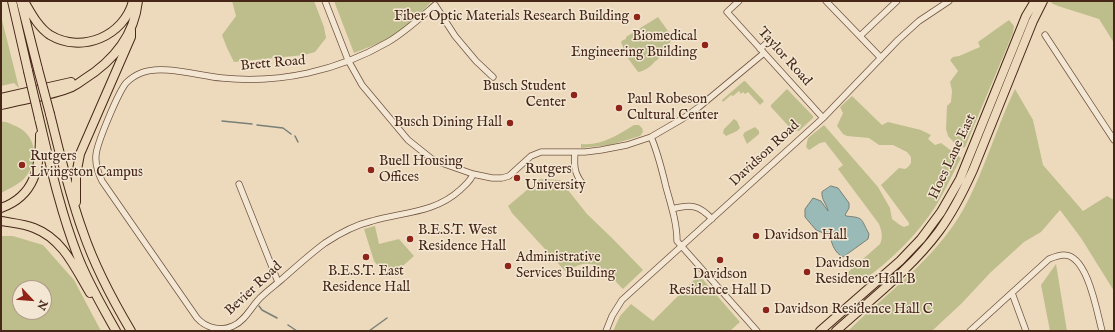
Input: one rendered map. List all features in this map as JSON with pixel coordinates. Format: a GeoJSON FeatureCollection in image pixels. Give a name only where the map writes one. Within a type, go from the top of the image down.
{"type":"FeatureCollection","features":[{"type":"Feature","properties":{"kind":"highway"},"geometry":{"type":"LineString","coordinates":[[12,1],[64,216],[78,256],[98,299],[116,331]]}},
{"type":"Feature","properties":{"kind":"highway"},"geometry":{"type":"LineString","coordinates":[[22,1],[45,31],[66,41],[78,42],[98,40],[114,32],[126,19],[133,1]]}},
{"type":"Feature","properties":{"kind":"highway"},"geometry":{"type":"LineString","coordinates":[[22,1],[38,69],[77,216],[98,271],[131,331]]}},
{"type":"Feature","properties":{"kind":"highway"},"geometry":{"type":"LineString","coordinates":[[1,105],[74,86],[98,70],[113,57],[131,30],[138,1]]}},
{"type":"Feature","properties":{"kind":"highway","name":"Hoes Lane East"},"geometry":{"type":"LineString","coordinates":[[821,330],[906,256],[941,212],[960,179],[1026,16],[1034,1]]}},
{"type":"Feature","properties":{"kind":"highway","name":"Hoes Lane East"},"geometry":{"type":"LineString","coordinates":[[836,331],[917,257],[948,218],[974,170],[1033,21],[1043,1]]}},
{"type":"Feature","properties":{"kind":"highway"},"geometry":{"type":"LineString","coordinates":[[77,216],[77,164],[132,37],[131,30]]}},
{"type":"Feature","properties":{"kind":"highway"},"geometry":{"type":"LineString","coordinates":[[1,98],[83,80]]}},
{"type":"Feature","properties":{"kind":"highway"},"geometry":{"type":"LineString","coordinates":[[1,208],[18,199],[28,189],[32,182],[39,158],[40,120]]}},
{"type":"Feature","properties":{"kind":"highway"},"geometry":{"type":"LineString","coordinates":[[1,221],[35,228],[54,240],[67,255],[90,294],[98,299]]}},
{"type":"Feature","properties":{"kind":"street"},"geometry":{"type":"LineString","coordinates":[[325,1],[348,60],[362,85],[408,140],[433,160],[473,174],[492,178],[502,178],[513,174],[526,160],[536,153],[585,152],[613,148],[651,137],[695,110],[762,51],[769,41]]}},
{"type":"Feature","properties":{"kind":"street","name":"Taylor Road"},"geometry":{"type":"LineString","coordinates":[[739,1],[727,12],[823,118]]}},
{"type":"Feature","properties":{"kind":"street"},"geometry":{"type":"LineString","coordinates":[[826,1],[881,58]]}},
{"type":"Feature","properties":{"kind":"street"},"geometry":{"type":"LineString","coordinates":[[860,36],[897,1]]}},
{"type":"Feature","properties":{"kind":"street","name":"Davidson Road"},"geometry":{"type":"LineString","coordinates":[[606,331],[612,316],[622,300],[823,118],[919,21],[949,1]]}},
{"type":"Feature","properties":{"kind":"street","name":"Brett Road"},"geometry":{"type":"LineString","coordinates":[[142,72],[159,69],[232,79],[272,79],[302,75],[322,70],[348,60],[387,42],[410,26],[435,5],[455,36],[476,61],[493,77]]}},
{"type":"Feature","properties":{"kind":"street"},"geometry":{"type":"LineString","coordinates":[[1045,36],[1114,140]]}},
{"type":"Feature","properties":{"kind":"street","name":"Bevier Road"},"geometry":{"type":"LineString","coordinates":[[142,72],[130,80],[122,90],[99,142],[96,162],[97,170],[102,182],[197,318],[204,324],[211,327],[221,329],[235,326],[245,317],[261,297],[302,260],[337,235],[373,220],[416,212],[435,206],[446,201],[457,193],[472,178],[473,174]]}},
{"type":"Feature","properties":{"kind":"street"},"geometry":{"type":"LineString","coordinates":[[651,137],[656,148],[672,209],[677,231],[677,241],[757,331]]}},
{"type":"Feature","properties":{"kind":"street"},"geometry":{"type":"LineString","coordinates":[[575,152],[574,168],[582,183]]}},
{"type":"Feature","properties":{"kind":"street"},"geometry":{"type":"LineString","coordinates":[[239,184],[278,282]]}},
{"type":"Feature","properties":{"kind":"street"},"geometry":{"type":"LineString","coordinates":[[672,209],[693,206],[702,209],[712,219]]}},
{"type":"Feature","properties":{"kind":"street"},"geometry":{"type":"LineString","coordinates":[[970,331],[1049,259],[1065,254],[1080,264],[1090,284],[1102,331]]}},
{"type":"Feature","properties":{"kind":"street"},"geometry":{"type":"LineString","coordinates":[[1012,293],[1025,330]]}},
{"type":"Feature","properties":{"kind":"green space"},"geometry":{"type":"Polygon","coordinates":[[[232,1],[314,1],[324,27],[326,38],[315,52],[304,55],[234,62],[222,35],[236,16],[232,1]]]}},
{"type":"Feature","properties":{"kind":"green space"},"geometry":{"type":"Polygon","coordinates":[[[334,1],[432,1],[410,24],[387,40],[354,53],[334,1]]]}},
{"type":"Feature","properties":{"kind":"green space"},"geometry":{"type":"Polygon","coordinates":[[[1053,1],[1114,1],[1114,43],[1099,19],[1058,6],[1051,3],[1053,1]]]}},
{"type":"Feature","properties":{"kind":"green space"},"geometry":{"type":"Polygon","coordinates":[[[1,16],[19,88],[14,83],[1,86],[1,16]]]}},
{"type":"Feature","properties":{"kind":"green space"},"geometry":{"type":"Polygon","coordinates":[[[658,17],[671,36],[670,42],[666,50],[656,61],[648,68],[638,72],[622,50],[623,47],[621,42],[626,39],[626,37],[658,17]]]}},
{"type":"Feature","properties":{"kind":"green space"},"geometry":{"type":"Polygon","coordinates":[[[1009,20],[1014,26],[1013,33],[965,147],[959,148],[948,136],[946,129],[947,106],[951,102],[952,91],[950,82],[958,71],[950,60],[953,57],[980,47],[978,42],[1009,20]]]}},
{"type":"Feature","properties":{"kind":"green space"},"geometry":{"type":"Polygon","coordinates":[[[744,81],[764,101],[760,105],[748,92],[745,94],[743,92],[741,94],[739,91],[733,96],[731,95],[723,102],[722,100],[744,81]]]}},
{"type":"Feature","properties":{"kind":"green space"},"geometry":{"type":"Polygon","coordinates":[[[787,89],[813,116],[813,118],[799,131],[792,130],[771,107],[771,105],[787,89]]]}},
{"type":"Feature","properties":{"kind":"green space"},"geometry":{"type":"Polygon","coordinates":[[[1015,89],[1033,120],[1043,165],[1083,211],[1107,196],[1114,200],[1114,291],[1081,238],[1060,210],[1041,232],[1024,242],[990,273],[962,303],[932,331],[848,331],[925,260],[952,228],[963,210],[977,181],[1015,89]]]}},
{"type":"Feature","properties":{"kind":"green space"},"geometry":{"type":"Polygon","coordinates":[[[852,96],[882,125],[888,122],[921,130],[931,135],[928,139],[935,145],[941,143],[961,158],[937,204],[921,227],[892,257],[860,283],[852,281],[847,273],[880,244],[882,234],[879,224],[838,169],[843,165],[825,142],[820,143],[809,150],[806,147],[808,138],[824,125],[878,187],[890,208],[892,219],[904,227],[909,225],[909,223],[881,185],[899,168],[905,169],[908,167],[911,163],[911,157],[907,152],[893,145],[879,145],[869,138],[847,136],[843,134],[837,126],[843,113],[840,107],[852,96]]]}},
{"type":"Feature","properties":{"kind":"green space"},"geometry":{"type":"Polygon","coordinates":[[[734,119],[737,121],[740,128],[726,136],[723,133],[724,129],[734,119]]]}},
{"type":"Feature","properties":{"kind":"green space"},"geometry":{"type":"Polygon","coordinates":[[[1,122],[6,122],[20,128],[26,133],[31,139],[34,153],[31,168],[25,178],[15,186],[1,193],[1,122]]]}},
{"type":"Feature","properties":{"kind":"green space"},"geometry":{"type":"Polygon","coordinates":[[[634,125],[639,125],[642,128],[643,132],[640,136],[610,145],[581,148],[581,144],[603,142],[634,125]]]}},
{"type":"Feature","properties":{"kind":"green space"},"geometry":{"type":"Polygon","coordinates":[[[755,127],[759,131],[759,134],[747,144],[743,135],[745,132],[755,127]]]}},
{"type":"Feature","properties":{"kind":"green space"},"geometry":{"type":"Polygon","coordinates":[[[540,179],[560,180],[587,214],[643,270],[623,289],[610,275],[595,265],[578,265],[565,271],[512,213],[508,206],[540,179]]]}},
{"type":"Feature","properties":{"kind":"green space"},"geometry":{"type":"Polygon","coordinates":[[[375,226],[379,244],[399,239],[414,256],[396,272],[394,271],[387,277],[374,261],[364,229],[375,226]]]}},
{"type":"Feature","properties":{"kind":"green space"},"geometry":{"type":"Polygon","coordinates":[[[1,236],[13,236],[43,245],[74,280],[101,331],[1,331],[1,236]]]}},
{"type":"Feature","properties":{"kind":"green space"},"geometry":{"type":"Polygon","coordinates":[[[1056,264],[1067,331],[1050,331],[1041,285],[1056,264]]]}},
{"type":"Feature","properties":{"kind":"green space"},"geometry":{"type":"Polygon","coordinates":[[[699,275],[740,322],[730,331],[613,331],[620,316],[631,304],[653,321],[699,275]]]}},
{"type":"Feature","properties":{"kind":"water"},"geometry":{"type":"Polygon","coordinates":[[[831,186],[838,188],[849,203],[849,208],[845,215],[861,219],[869,234],[868,239],[843,257],[834,248],[830,236],[816,230],[805,217],[805,209],[813,198],[821,201],[828,211],[822,197],[822,192],[831,186]]]}},
{"type":"Feature","properties":{"kind":"waterway"},"geometry":{"type":"LineString","coordinates":[[222,121],[252,124]]}},
{"type":"Feature","properties":{"kind":"waterway"},"geometry":{"type":"LineString","coordinates":[[257,125],[283,128],[291,134]]}},
{"type":"Feature","properties":{"kind":"waterway"},"geometry":{"type":"LineString","coordinates":[[295,136],[298,142]]}},
{"type":"Feature","properties":{"kind":"waterway"},"geometry":{"type":"LineString","coordinates":[[259,306],[262,310],[277,318]]}},
{"type":"Feature","properties":{"kind":"waterway"},"geometry":{"type":"LineString","coordinates":[[369,331],[387,318]]}},
{"type":"Feature","properties":{"kind":"waterway"},"geometry":{"type":"LineString","coordinates":[[288,325],[297,331]]}},
{"type":"Feature","properties":{"kind":"place","name":"Fiber Optic Materials Research Building"},"geometry":{"type":"Point","coordinates":[637,17]}},
{"type":"Feature","properties":{"kind":"place","name":"Biomedical Engineering Building"},"geometry":{"type":"Point","coordinates":[705,45]}},
{"type":"Feature","properties":{"kind":"place","name":"Busch Student Center"},"geometry":{"type":"Point","coordinates":[574,95]}},
{"type":"Feature","properties":{"kind":"place","name":"Paul Robeson Cultural Center"},"geometry":{"type":"Point","coordinates":[619,108]}},
{"type":"Feature","properties":{"kind":"place","name":"Busch Dining Hall"},"geometry":{"type":"Point","coordinates":[510,123]}},
{"type":"Feature","properties":{"kind":"place","name":"Rutgers Livingston Campus"},"geometry":{"type":"Point","coordinates":[22,165]}},
{"type":"Feature","properties":{"kind":"place","name":"Buell Housing Offices"},"geometry":{"type":"Point","coordinates":[371,170]}},
{"type":"Feature","properties":{"kind":"place","name":"Rutgers University"},"geometry":{"type":"Point","coordinates":[517,178]}},
{"type":"Feature","properties":{"kind":"place","name":"Davidson Hall"},"geometry":{"type":"Point","coordinates":[756,236]}},
{"type":"Feature","properties":{"kind":"place","name":"B.E.S.T. West Residence Hall"},"geometry":{"type":"Point","coordinates":[410,239]}},
{"type":"Feature","properties":{"kind":"place","name":"B.E.S.T. East Residence Hall"},"geometry":{"type":"Point","coordinates":[366,257]}},
{"type":"Feature","properties":{"kind":"place","name":"Davidson Residence Hall D"},"geometry":{"type":"Point","coordinates":[720,260]}},
{"type":"Feature","properties":{"kind":"place","name":"Administrative Services Building"},"geometry":{"type":"Point","coordinates":[508,266]}},
{"type":"Feature","properties":{"kind":"place","name":"Davidson Residence Hall B"},"geometry":{"type":"Point","coordinates":[807,272]}},
{"type":"Feature","properties":{"kind":"place","name":"Davidson Residence Hall C"},"geometry":{"type":"Point","coordinates":[766,310]}}]}
